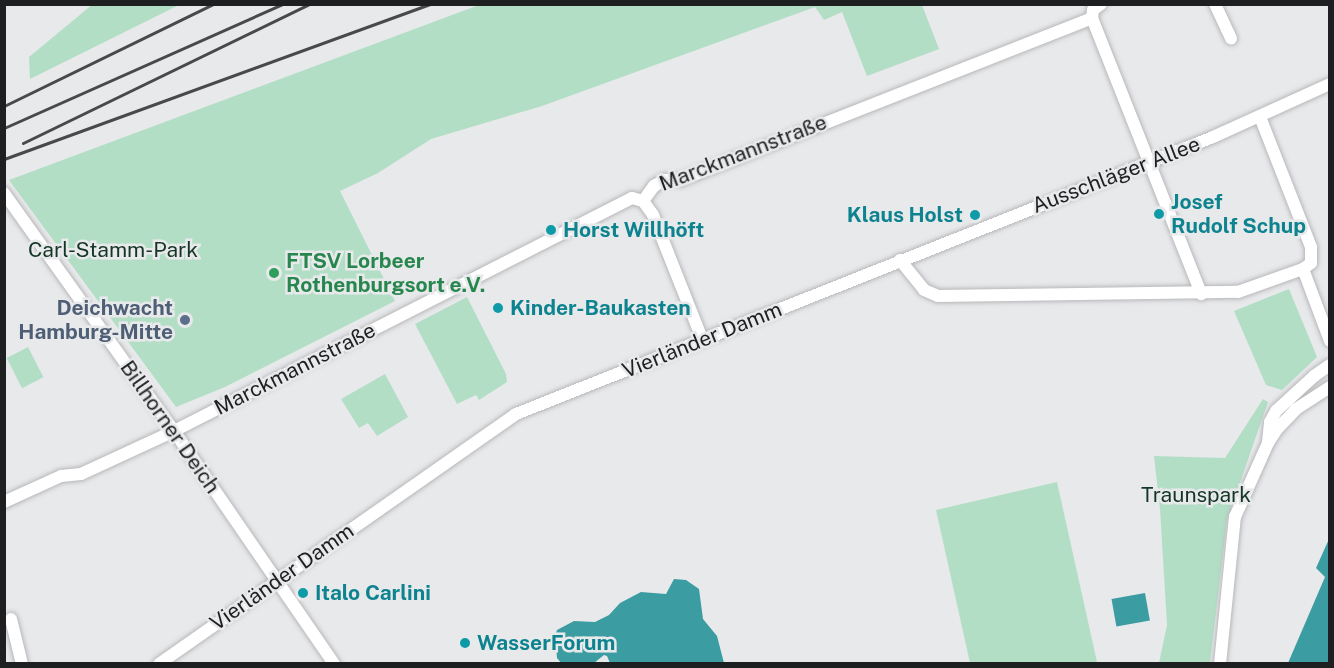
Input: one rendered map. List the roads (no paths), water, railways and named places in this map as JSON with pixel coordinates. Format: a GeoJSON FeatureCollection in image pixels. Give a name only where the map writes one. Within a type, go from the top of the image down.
{"type":"FeatureCollection","features":[{"type":"Feature","properties":{"kind":"street"},"geometry":{"type":"LineString","coordinates":[[1101,4],[1093,10],[1092,18],[1201,294]]}},
{"type":"Feature","properties":{"kind":"street"},"geometry":{"type":"LineString","coordinates":[[1215,4],[1231,39]]}},
{"type":"Feature","properties":{"kind":"street","name":"Marckmannstraße"},"geometry":{"type":"LineString","coordinates":[[4,502],[61,476],[81,474],[174,431],[626,200],[632,198],[643,201],[654,186],[664,180],[681,180],[1092,18]]}},
{"type":"Feature","properties":{"kind":"street","name":"Ausschläger Allee"},"geometry":{"type":"LineString","coordinates":[[900,260],[1260,117],[1329,84]]}},
{"type":"Feature","properties":{"kind":"street"},"geometry":{"type":"LineString","coordinates":[[900,260],[924,290],[938,296],[1238,292],[1303,269],[1311,263],[1311,247],[1260,117]]}},
{"type":"Feature","properties":{"kind":"street","name":"Billhorner Deich"},"geometry":{"type":"LineString","coordinates":[[4,193],[174,431],[334,663]]}},
{"type":"Feature","properties":{"kind":"street"},"geometry":{"type":"LineString","coordinates":[[643,201],[655,219],[702,339]]}},
{"type":"Feature","properties":{"kind":"street","name":"Vierländer Damm"},"geometry":{"type":"LineString","coordinates":[[159,663],[516,414],[900,260]]}},
{"type":"Feature","properties":{"kind":"street"},"geometry":{"type":"LineString","coordinates":[[1303,269],[1329,341]]}},
{"type":"Feature","properties":{"kind":"street"},"geometry":{"type":"LineString","coordinates":[[1268,443],[1270,422],[1276,411],[1329,365]]}},
{"type":"Feature","properties":{"kind":"street"},"geometry":{"type":"LineString","coordinates":[[1220,663],[1235,518],[1268,443],[1296,409],[1329,387]]}},
{"type":"Feature","properties":{"kind":"street"},"geometry":{"type":"LineString","coordinates":[[11,618],[22,663]]}},
{"type":"Feature","properties":{"kind":"water"},"geometry":{"type":"Polygon","coordinates":[[[1329,539],[1329,663],[1288,663],[1325,577],[1316,568],[1329,539]]]}},
{"type":"Feature","properties":{"kind":"water"},"geometry":{"type":"Polygon","coordinates":[[[674,579],[686,580],[699,589],[703,619],[717,636],[724,663],[610,663],[604,655],[594,663],[562,664],[557,658],[555,636],[557,630],[574,621],[595,622],[609,615],[620,603],[641,592],[666,594],[674,579]]]}},
{"type":"Feature","properties":{"kind":"water"},"geometry":{"type":"Polygon","coordinates":[[[1145,593],[1150,621],[1116,626],[1112,599],[1145,593]]]}},
{"type":"Feature","properties":{"kind":"railway"},"geometry":{"type":"LineString","coordinates":[[4,106],[213,4]]}},
{"type":"Feature","properties":{"kind":"railway"},"geometry":{"type":"LineString","coordinates":[[4,128],[282,4]]}},
{"type":"Feature","properties":{"kind":"railway"},"geometry":{"type":"LineString","coordinates":[[23,143],[309,4]]}},
{"type":"Feature","properties":{"kind":"railway"},"geometry":{"type":"LineString","coordinates":[[4,159],[431,4]]}},
{"type":"Feature","properties":{"kind":"place","name":"Josef Rudolf Schup"},"geometry":{"type":"Point","coordinates":[1159,214]}},
{"type":"Feature","properties":{"kind":"place","name":"Klaus Holst"},"geometry":{"type":"Point","coordinates":[975,215]}},
{"type":"Feature","properties":{"kind":"place","name":"Horst Willhöft"},"geometry":{"type":"Point","coordinates":[551,230]}},
{"type":"Feature","properties":{"kind":"place","name":"FTSV Lorbeer Rothenburgsort e.V."},"geometry":{"type":"Point","coordinates":[274,273]}},
{"type":"Feature","properties":{"kind":"place","name":"Kinder-Baukasten"},"geometry":{"type":"Point","coordinates":[498,308]}},
{"type":"Feature","properties":{"kind":"place","name":"Deichwacht Hamburg-Mitte"},"geometry":{"type":"Point","coordinates":[185,320]}},
{"type":"Feature","properties":{"kind":"place","name":"Italo Carlini"},"geometry":{"type":"Point","coordinates":[303,593]}},
{"type":"Feature","properties":{"kind":"place","name":"WasserForum"},"geometry":{"type":"Point","coordinates":[465,643]}},
{"type":"Feature","properties":{"kind":"park label","name":"Carl-Stamm-Park"},"geometry":{"type":"Point","coordinates":[113,250]}},
{"type":"Feature","properties":{"kind":"park label","name":"Traunspark"},"geometry":{"type":"Point","coordinates":[1196,495]}}]}
